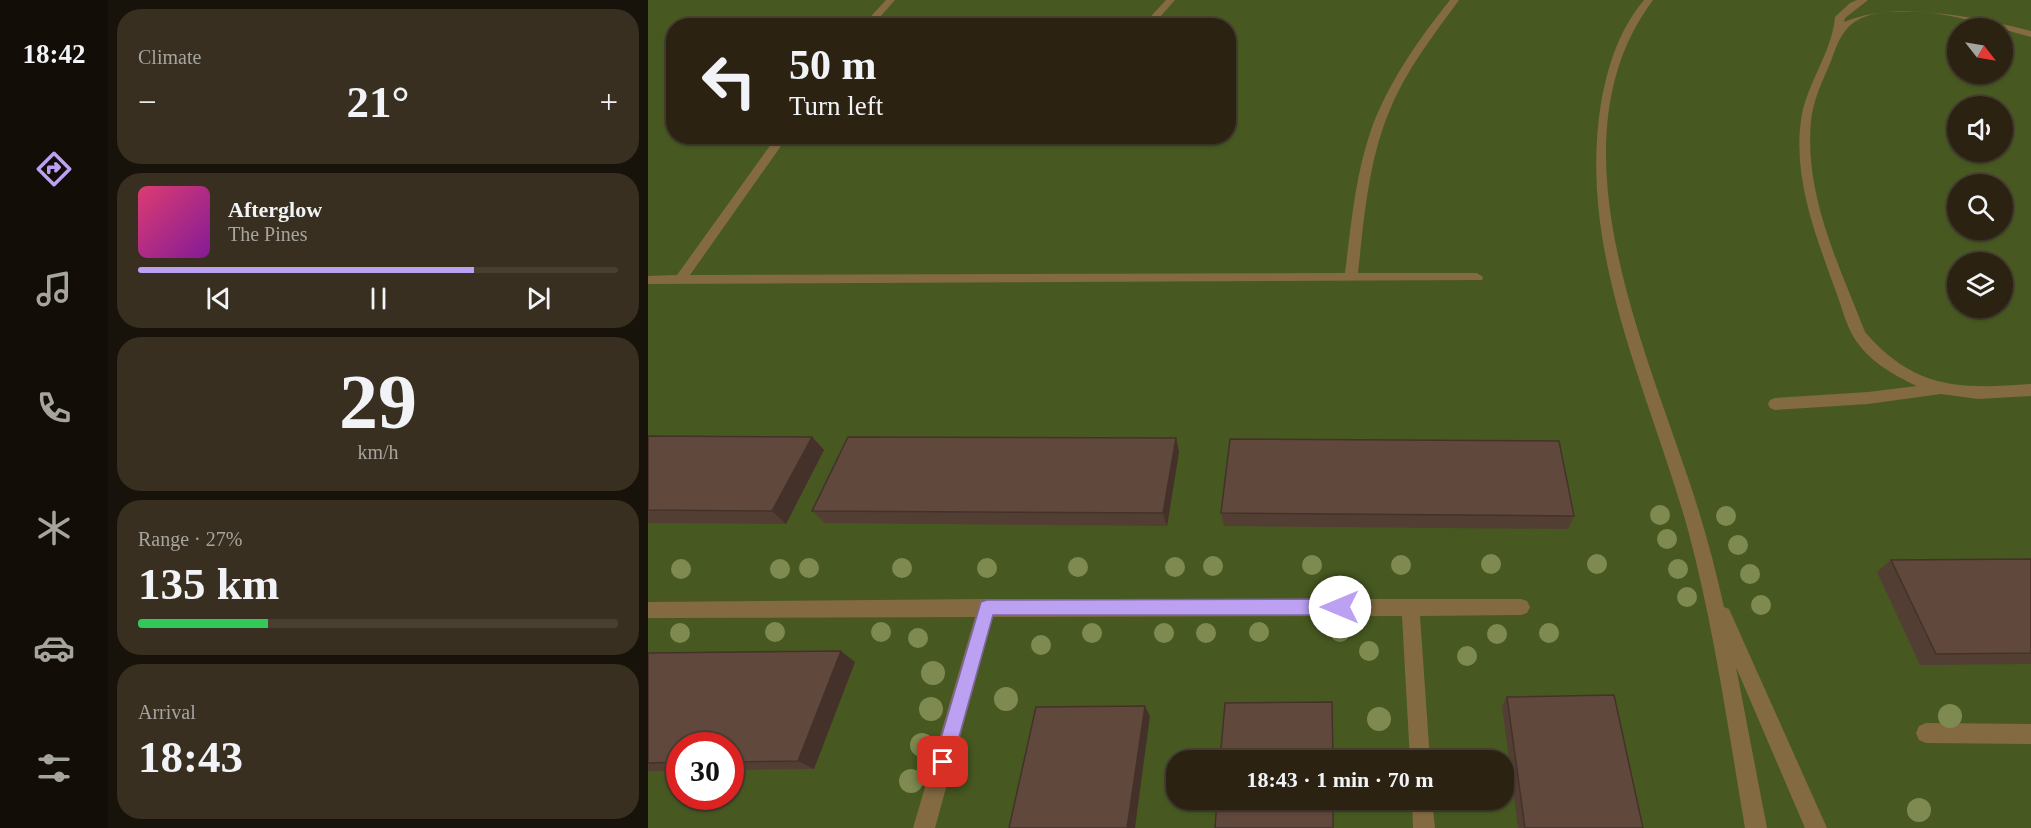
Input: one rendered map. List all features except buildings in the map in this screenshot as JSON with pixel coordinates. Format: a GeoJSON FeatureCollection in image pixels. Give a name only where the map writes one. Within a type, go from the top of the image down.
{"type":"FeatureCollection","features":[{"type":"Feature","properties":{"kind":"street"},"geometry":{"type":"LineString","coordinates":[[874,18],[891,0]]}},
{"type":"Feature","properties":{"kind":"street"},"geometry":{"type":"LineString","coordinates":[[1154,18],[1171,0]]}},
{"type":"Feature","properties":{"kind":"street"},"geometry":{"type":"LineString","coordinates":[[1351,276],[1360,196],[1370,150],[1385,109],[1418,49],[1455,0]]}},
{"type":"Feature","properties":{"kind":"street"},"geometry":{"type":"LineString","coordinates":[[1649,0],[1628,33],[1616,60],[1606,98],[1601,142],[1602,193],[1610,252],[1628,321],[1686,497],[1710,585],[1738,723],[1756,828]]}},
{"type":"Feature","properties":{"kind":"street"},"geometry":{"type":"LineString","coordinates":[[1864,0],[1844,11],[1838,23],[1839,29],[1813,91],[1806,120],[1807,170],[1811,199],[1820,231],[1859,334],[1885,362],[1904,374],[1942,388],[1971,393],[2031,390]]}},
{"type":"Feature","properties":{"kind":"street"},"geometry":{"type":"LineString","coordinates":[[1909,0],[2031,34]]}},
{"type":"Feature","properties":{"kind":"street"},"geometry":{"type":"LineString","coordinates":[[1839,29],[1866,13],[1886,10],[1917,10],[1964,17]]}},
{"type":"Feature","properties":{"kind":"street"},"geometry":{"type":"LineString","coordinates":[[681,279],[777,144]]}},
{"type":"Feature","properties":{"kind":"street"},"geometry":{"type":"LineString","coordinates":[[648,280],[1477,277]]}},
{"type":"Feature","properties":{"kind":"street"},"geometry":{"type":"LineString","coordinates":[[1775,404],[1868,398],[1942,388]]}},
{"type":"Feature","properties":{"kind":"street"},"geometry":{"type":"LineString","coordinates":[[1710,585],[1816,828]]}},
{"type":"Feature","properties":{"kind":"street"},"geometry":{"type":"LineString","coordinates":[[924,828],[987,607]]}},
{"type":"Feature","properties":{"kind":"street"},"geometry":{"type":"LineString","coordinates":[[1410,607],[1419,750]]}},
{"type":"Feature","properties":{"kind":"street"},"geometry":{"type":"LineString","coordinates":[[648,609],[1521,608]]}},
{"type":"Feature","properties":{"kind":"street"},"geometry":{"type":"LineString","coordinates":[[1926,733],[2031,734]]}},
{"type":"Feature","properties":{"kind":"street"},"geometry":{"type":"LineString","coordinates":[[1423,810],[1424,828]]}},
{"type":"Feature","properties":{"kind":"green space"},"geometry":{"type":"Polygon","coordinates":[[[648,0],[2031,0],[2031,828],[648,828],[648,0]]]}},
{"type":"Feature","properties":{"kind":"route"},"geometry":{"type":"LineString","coordinates":[[943,762],[987,607],[1340,607]]}}]}
